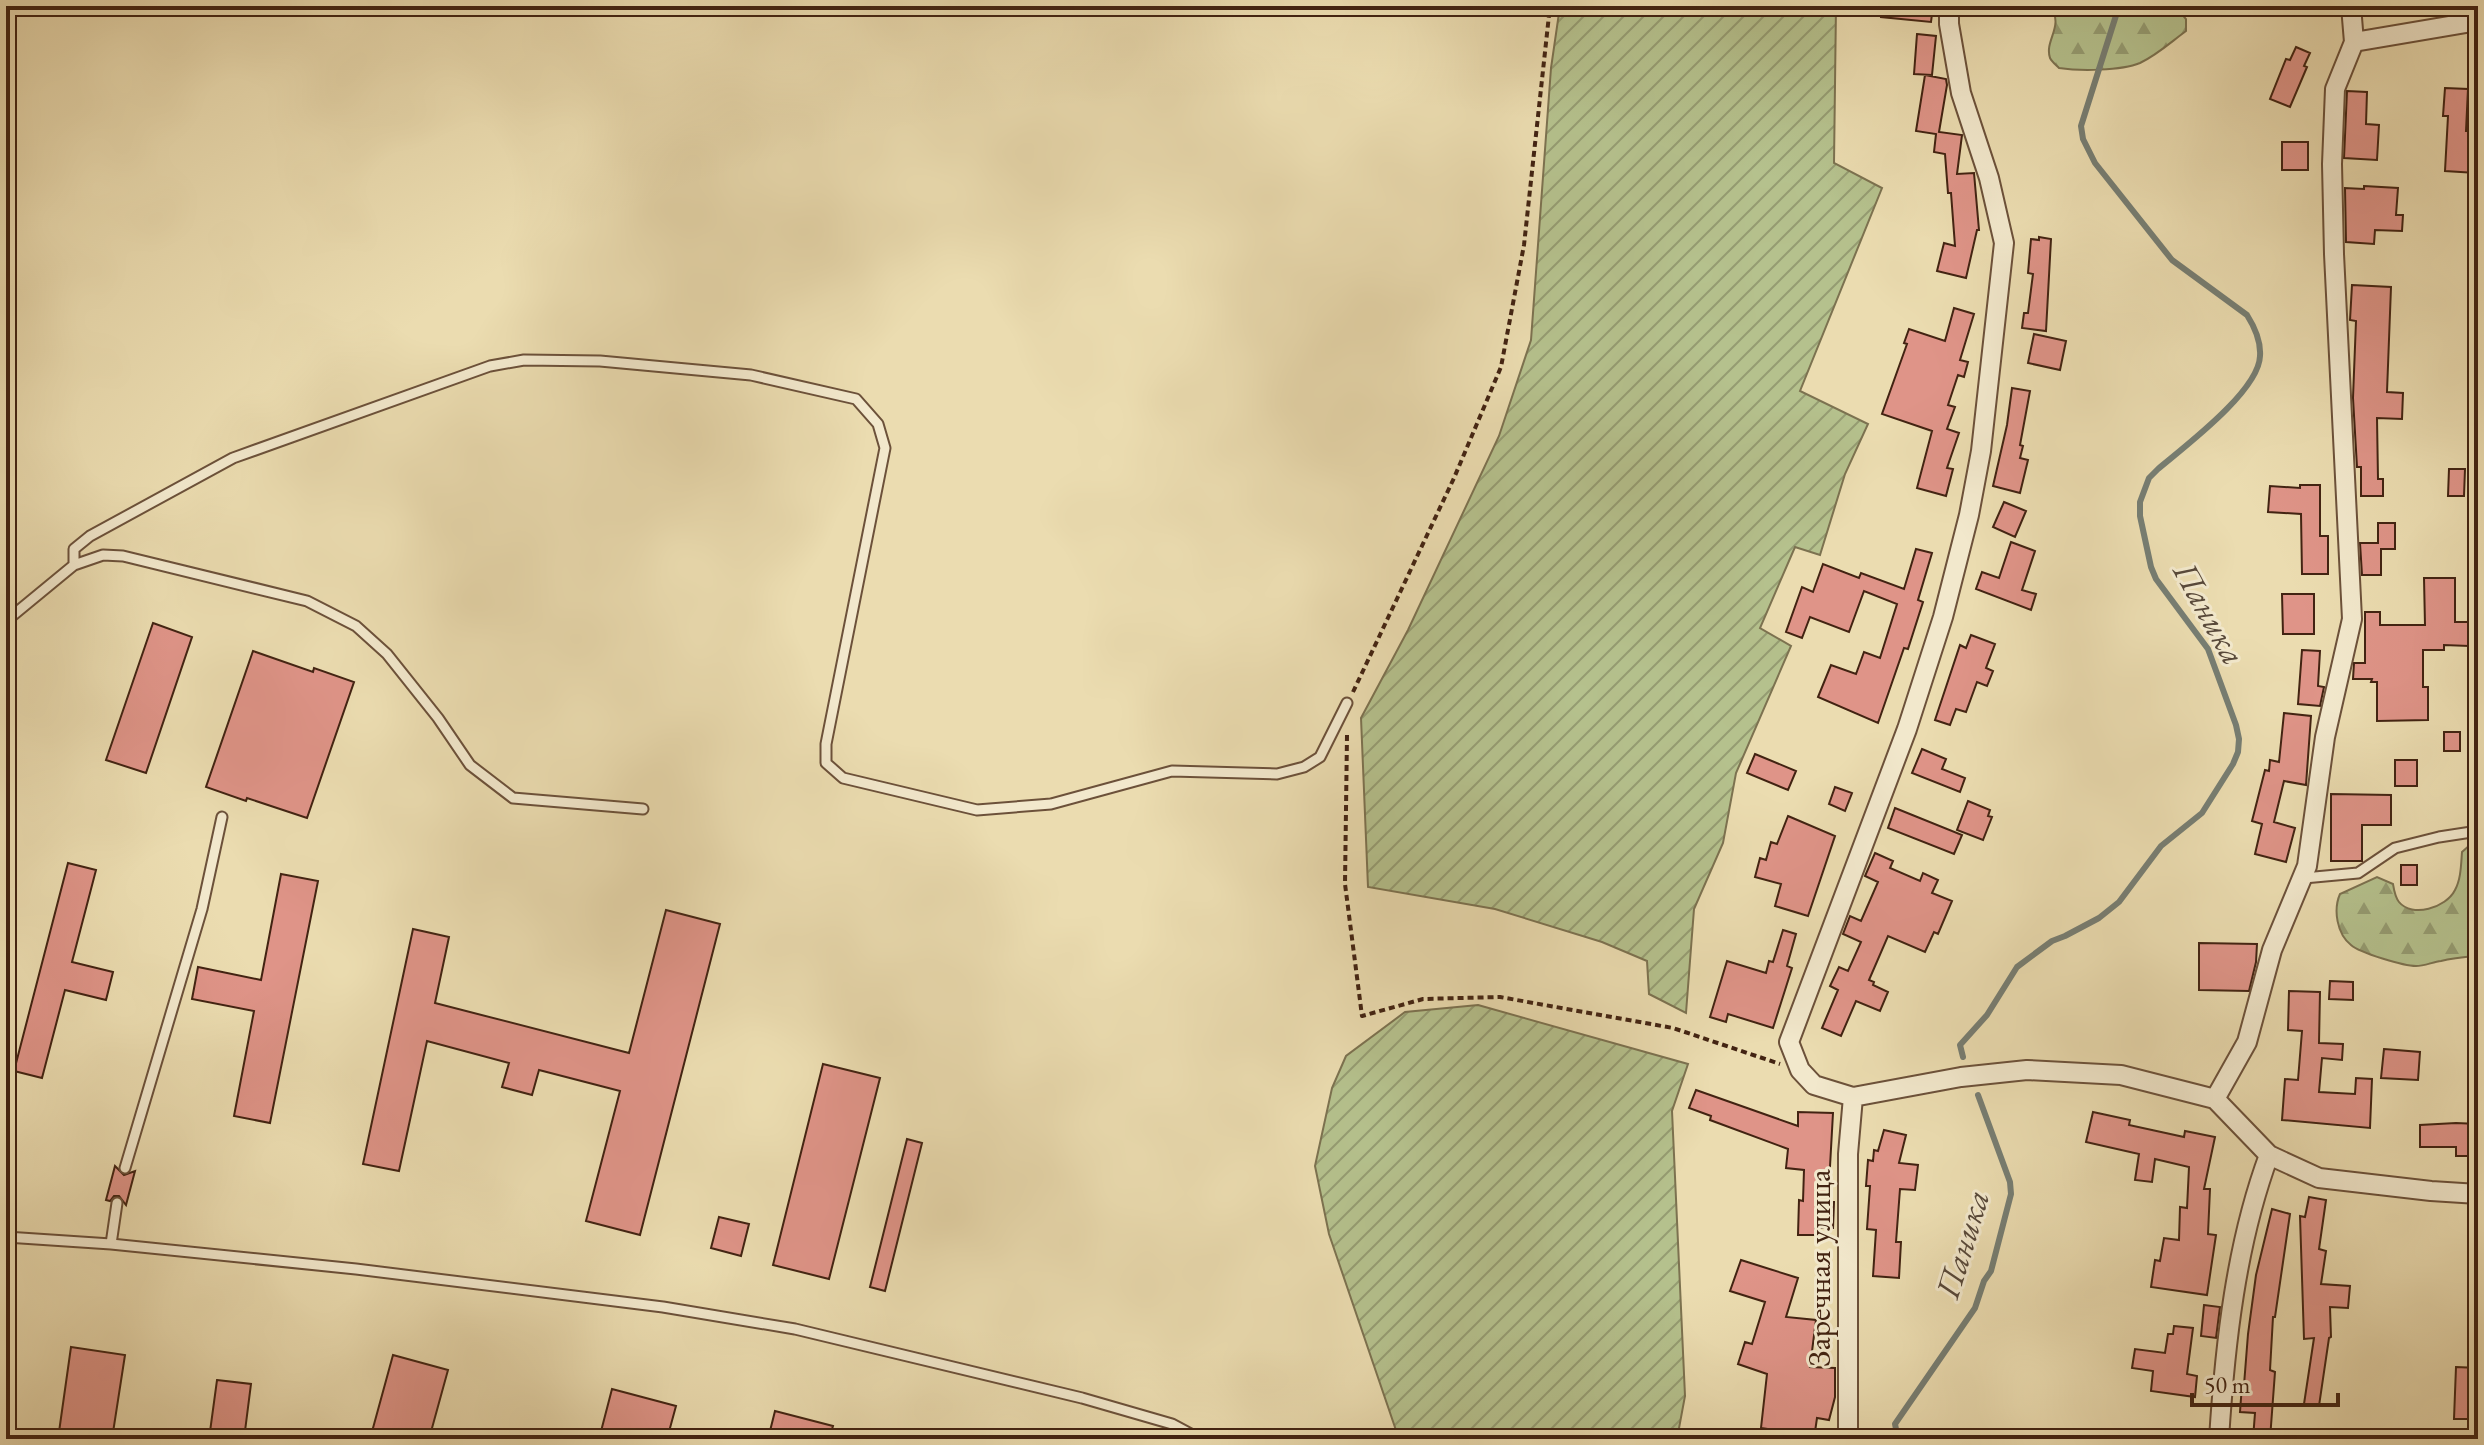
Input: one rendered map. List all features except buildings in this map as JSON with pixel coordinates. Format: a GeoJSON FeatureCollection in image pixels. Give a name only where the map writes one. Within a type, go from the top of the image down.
{"type":"FeatureCollection","features":[{"type":"Feature","properties":{"kind":"street"},"geometry":{"type":"LineString","coordinates":[[1949,6],[1949,24],[1961,93],[1989,178],[2004,243],[1981,451],[1947,602],[1912,715],[1789,1042],[1800,1070],[1814,1085],[1853,1097],[1961,1077],[2027,1070],[2121,1075],[2215,1099],[2269,1155],[2319,1178],[2478,1194]]}},
{"type":"Feature","properties":{"kind":"street"},"geometry":{"type":"LineString","coordinates":[[2215,1099],[2247,1042],[2272,950],[2307,866],[2325,737],[2352,619],[2332,164],[2335,89],[2354,42],[2351,6]]}},
{"type":"Feature","properties":{"kind":"street"},"geometry":{"type":"LineString","coordinates":[[2354,42],[2478,21]]}},
{"type":"Feature","properties":{"kind":"street","name":"Заречная улица"},"geometry":{"type":"LineString","coordinates":[[1848,1439],[1848,1154],[1853,1097]]}},
{"type":"Feature","properties":{"kind":"street"},"geometry":{"type":"LineString","coordinates":[[2219,1439],[2225,1352],[2253,1197],[2269,1155]]}},
{"type":"Feature","properties":{"kind":"lane"},"geometry":{"type":"LineString","coordinates":[[74,565],[74,549],[90,536],[233,458],[490,366],[524,360],[600,361],[751,375],[856,399],[878,424],[885,448],[826,744],[826,763],[843,778],[977,810],[1051,804],[1172,771],[1277,774],[1304,767],[1320,757],[1347,703]]}},
{"type":"Feature","properties":{"kind":"lane"},"geometry":{"type":"LineString","coordinates":[[6,621],[74,565],[103,555],[123,556],[307,601],[356,626],[387,654],[438,718],[470,765],[513,798],[643,809]]}},
{"type":"Feature","properties":{"kind":"lane"},"geometry":{"type":"LineString","coordinates":[[125,1168],[202,909],[222,817]]}},
{"type":"Feature","properties":{"kind":"lane"},"geometry":{"type":"LineString","coordinates":[[2302,878],[2358,873],[2395,848],[2478,831]]}},
{"type":"Feature","properties":{"kind":"lane"},"geometry":{"type":"LineString","coordinates":[[111,1244],[117,1203]]}},
{"type":"Feature","properties":{"kind":"lane"},"geometry":{"type":"LineString","coordinates":[[6,1237],[111,1244],[465,1281],[663,1307],[795,1329],[1082,1398],[1172,1424],[1200,1439]]}},
{"type":"Feature","properties":{"kind":"path"},"geometry":{"type":"LineString","coordinates":[[1550,6],[1524,245],[1501,367],[1454,478],[1347,703],[1345,884],[1362,1016],[1423,999],[1500,997],[1673,1028],[1800,1070]]}},
{"type":"Feature","properties":{"kind":"green space"},"geometry":{"type":"Polygon","coordinates":[[[1560,6],[1836,6],[1834,163],[1882,188],[1800,391],[1868,424],[1845,474],[1820,555],[1795,547],[1760,628],[1791,646],[1736,773],[1723,843],[1694,909],[1686,1013],[1649,994],[1647,961],[1602,942],[1495,909],[1368,887],[1361,718],[1408,630],[1499,436],[1531,340],[1551,68],[1560,6]]]}},
{"type":"Feature","properties":{"kind":"green space"},"geometry":{"type":"Polygon","coordinates":[[[2050,6],[2175,6],[2186,19],[2186,31],[2152,56],[2132,66],[2100,70],[2059,68],[2049,51],[2055,26],[2050,6]]]}},
{"type":"Feature","properties":{"kind":"green space"},"geometry":{"type":"Polygon","coordinates":[[[2470,845],[2478,849],[2478,956],[2410,965],[2363,952],[2342,935],[2337,907],[2340,894],[2377,877],[2393,884],[2399,902],[2405,907],[2420,910],[2437,906],[2455,890],[2460,877],[2462,852],[2470,845]]]}},
{"type":"Feature","properties":{"kind":"green space"},"geometry":{"type":"Polygon","coordinates":[[[1478,1005],[1688,1064],[1672,1111],[1685,1396],[1677,1439],[1399,1439],[1329,1234],[1315,1166],[1332,1088],[1346,1056],[1405,1012],[1478,1005]]]}},
{"type":"Feature","properties":{"kind":"waterway","name":"Паника"},"geometry":{"type":"LineString","coordinates":[[1963,1057],[1960,1045],[1987,1015],[2017,967],[2052,941],[2099,918],[2119,902],[2161,846],[2202,813],[2238,752],[2236,725],[2208,649],[2156,579],[2151,567],[2140,502],[2149,478],[2218,417],[2247,385],[2256,370],[2259,345],[2247,315],[2172,260],[2095,163],[2083,139],[2081,126],[2119,6]]}},
{"type":"Feature","properties":{"kind":"waterway","name":"Паника"},"geometry":{"type":"LineString","coordinates":[[1898,1439],[1895,1424],[1975,1308],[1984,1281],[1991,1271],[2011,1194],[2010,1182],[1978,1095]]}}]}
